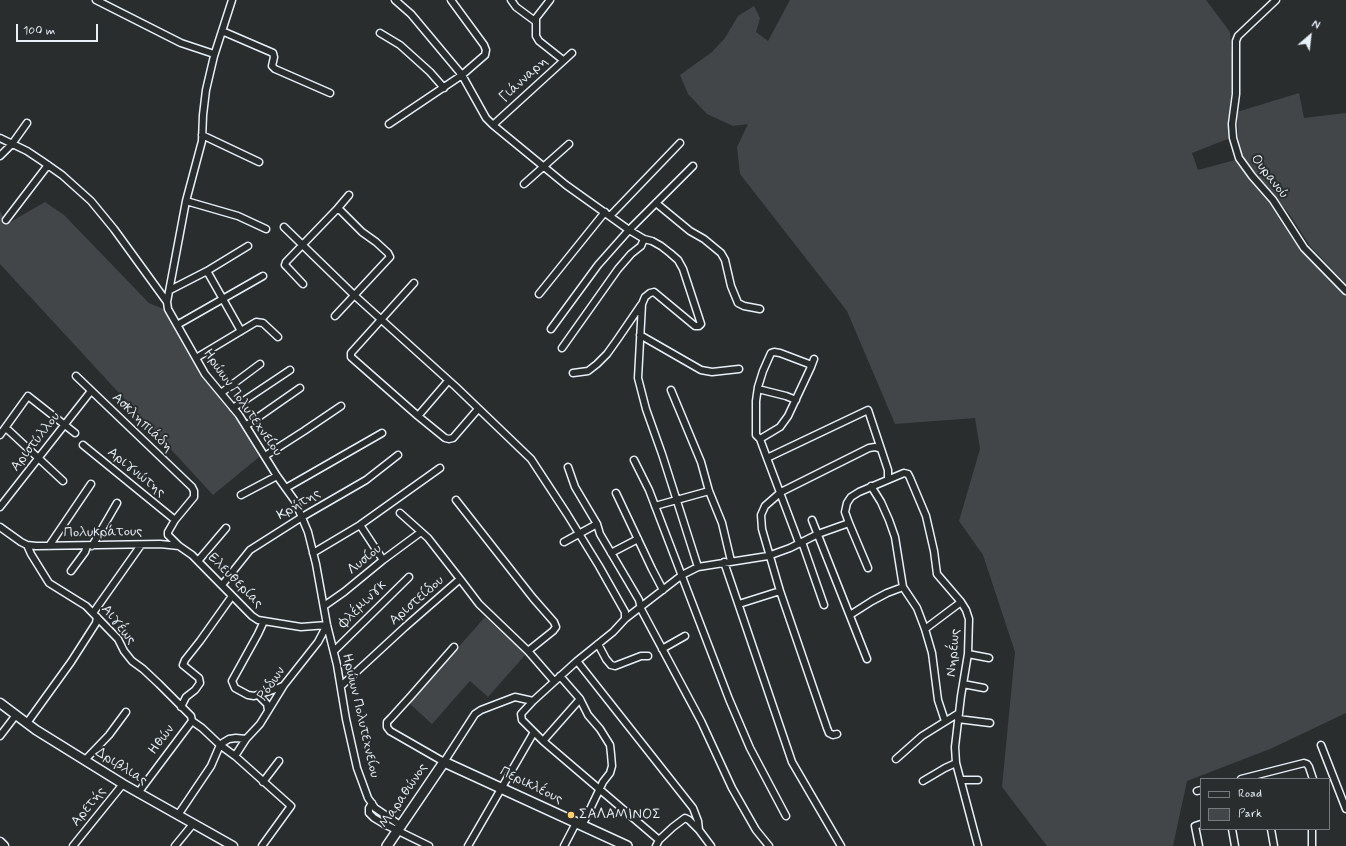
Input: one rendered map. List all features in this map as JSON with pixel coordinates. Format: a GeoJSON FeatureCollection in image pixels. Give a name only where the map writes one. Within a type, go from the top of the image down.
{"type":"FeatureCollection","features":[{"type":"Feature","properties":{"kind":"main road","name":"Περικλέους"},"geometry":{"type":"LineString","coordinates":[[444,762],[627,846]]}},
{"type":"Feature","properties":{"kind":"main road","name":"Μαραθώνος"},"geometry":{"type":"LineString","coordinates":[[387,846],[444,762]]}},
{"type":"Feature","properties":{"kind":"street"},"geometry":{"type":"LineString","coordinates":[[96,0],[181,43],[214,54]]}},
{"type":"Feature","properties":{"kind":"street"},"geometry":{"type":"LineString","coordinates":[[167,302],[174,258],[186,201],[202,141],[204,102],[214,54],[232,0]]}},
{"type":"Feature","properties":{"kind":"street"},"geometry":{"type":"LineString","coordinates":[[395,0],[411,14],[462,75],[486,118],[493,125],[566,185],[629,230],[644,239],[661,246],[678,260],[683,269],[701,324],[699,326],[695,326],[654,292],[650,293],[645,297],[642,304],[607,354],[588,371],[573,373]]}},
{"type":"Feature","properties":{"kind":"street"},"geometry":{"type":"LineString","coordinates":[[389,124],[444,88],[485,55],[486,50],[484,45],[451,0]]}},
{"type":"Feature","properties":{"kind":"street"},"geometry":{"type":"LineString","coordinates":[[513,0],[516,7],[535,20]]}},
{"type":"Feature","properties":{"kind":"street"},"geometry":{"type":"LineString","coordinates":[[550,0],[535,20],[537,38],[563,60]]}},
{"type":"Feature","properties":{"kind":"street","name":"Ουρανού"},"geometry":{"type":"LineString","coordinates":[[1276,0],[1238,36],[1236,41],[1236,94],[1232,124],[1233,138],[1239,158],[1252,176],[1274,200],[1304,248],[1346,291]]}},
{"type":"Feature","properties":{"kind":"street"},"geometry":{"type":"LineString","coordinates":[[222,31],[273,53],[274,57],[272,66],[274,69],[330,94]]}},
{"type":"Feature","properties":{"kind":"street"},"geometry":{"type":"LineString","coordinates":[[380,33],[400,45],[430,72],[444,88]]}},
{"type":"Feature","properties":{"kind":"street","name":"Γιάνναρη"},"geometry":{"type":"LineString","coordinates":[[493,125],[572,52]]}},
{"type":"Feature","properties":{"kind":"street"},"geometry":{"type":"LineString","coordinates":[[0,156],[12,144],[27,124]]}},
{"type":"Feature","properties":{"kind":"street"},"geometry":{"type":"LineString","coordinates":[[202,135],[259,162]]}},
{"type":"Feature","properties":{"kind":"street","name":"Ηρώων Πολυτεχνείου"},"geometry":{"type":"LineString","coordinates":[[0,138],[27,151],[62,175],[91,201],[114,229],[167,302],[168,309],[206,374],[246,425],[278,476],[296,501],[308,532],[327,625],[334,651],[346,719],[357,768],[368,798],[375,808],[399,828],[429,846]]}},
{"type":"Feature","properties":{"kind":"street"},"geometry":{"type":"LineString","coordinates":[[539,294],[608,214],[680,143]]}},
{"type":"Feature","properties":{"kind":"street"},"geometry":{"type":"LineString","coordinates":[[524,184],[569,144]]}},
{"type":"Feature","properties":{"kind":"street"},"geometry":{"type":"LineString","coordinates":[[6,220],[48,165]]}},
{"type":"Feature","properties":{"kind":"street"},"geometry":{"type":"LineString","coordinates":[[551,329],[598,265],[629,230],[693,166]]}},
{"type":"Feature","properties":{"kind":"street"},"geometry":{"type":"LineString","coordinates":[[303,284],[285,265],[286,262],[349,195]]}},
{"type":"Feature","properties":{"kind":"street"},"geometry":{"type":"LineString","coordinates":[[186,201],[238,216],[266,229]]}},
{"type":"Feature","properties":{"kind":"street"},"geometry":{"type":"LineString","coordinates":[[656,203],[690,231],[704,239],[721,253],[725,260],[731,286],[738,303],[744,306],[760,309]]}},
{"type":"Feature","properties":{"kind":"street"},"geometry":{"type":"LineString","coordinates":[[335,316],[390,257],[388,253],[362,232],[338,208]]}},
{"type":"Feature","properties":{"kind":"street"},"geometry":{"type":"LineString","coordinates":[[284,227],[354,295],[531,459],[579,534],[625,612],[625,620]]}},
{"type":"Feature","properties":{"kind":"street"},"geometry":{"type":"LineString","coordinates":[[562,348],[618,269],[631,254],[641,246],[644,239]]}},
{"type":"Feature","properties":{"kind":"street"},"geometry":{"type":"LineString","coordinates":[[170,290],[248,246]]}},
{"type":"Feature","properties":{"kind":"street"},"geometry":{"type":"LineString","coordinates":[[206,271],[241,331]]}},
{"type":"Feature","properties":{"kind":"street"},"geometry":{"type":"LineString","coordinates":[[177,325],[263,276]]}},
{"type":"Feature","properties":{"kind":"street"},"geometry":{"type":"LineString","coordinates":[[414,283],[351,353],[351,357],[445,438],[453,438],[478,409]]}},
{"type":"Feature","properties":{"kind":"street"},"geometry":{"type":"LineString","coordinates":[[642,304],[638,378],[646,409],[677,499],[698,567]]}},
{"type":"Feature","properties":{"kind":"street"},"geometry":{"type":"LineString","coordinates":[[196,358],[256,322],[260,322],[278,337]]}},
{"type":"Feature","properties":{"kind":"street"},"geometry":{"type":"LineString","coordinates":[[640,335],[701,370],[712,372],[740,369]]}},
{"type":"Feature","properties":{"kind":"street"},"geometry":{"type":"LineString","coordinates":[[810,367],[809,364],[780,353],[771,353],[763,371],[758,389],[756,401],[756,435],[760,439],[768,458],[824,605]]}},
{"type":"Feature","properties":{"kind":"street"},"geometry":{"type":"LineString","coordinates":[[760,439],[780,427],[788,416],[814,359]]}},
{"type":"Feature","properties":{"kind":"street"},"geometry":{"type":"LineString","coordinates":[[221,393],[260,364]]}},
{"type":"Feature","properties":{"kind":"street"},"geometry":{"type":"LineString","coordinates":[[233,408],[290,370]]}},
{"type":"Feature","properties":{"kind":"street","name":"Ασκληπιάδη"},"geometry":{"type":"LineString","coordinates":[[76,376],[192,487],[194,496],[175,520]]}},
{"type":"Feature","properties":{"kind":"street"},"geometry":{"type":"LineString","coordinates":[[418,416],[448,381]]}},
{"type":"Feature","properties":{"kind":"street"},"geometry":{"type":"LineString","coordinates":[[246,425],[300,388]]}},
{"type":"Feature","properties":{"kind":"street"},"geometry":{"type":"LineString","coordinates":[[758,389],[796,400]]}},
{"type":"Feature","properties":{"kind":"street"},"geometry":{"type":"LineString","coordinates":[[671,390],[701,462],[709,491],[722,524],[731,561]]}},
{"type":"Feature","properties":{"kind":"street","name":"Αριστύλλου"},"geometry":{"type":"LineString","coordinates":[[0,507],[91,391]]}},
{"type":"Feature","properties":{"kind":"street"},"geometry":{"type":"LineString","coordinates":[[0,435],[28,396],[75,433]]}},
{"type":"Feature","properties":{"kind":"street"},"geometry":{"type":"LineString","coordinates":[[265,456],[341,406]]}},
{"type":"Feature","properties":{"kind":"street"},"geometry":{"type":"LineString","coordinates":[[768,458],[868,410],[888,470],[888,479],[858,492],[851,497],[847,503],[846,512],[849,523],[868,568]]}},
{"type":"Feature","properties":{"kind":"street"},"geometry":{"type":"LineString","coordinates":[[6,428],[39,457],[63,481]]}},
{"type":"Feature","properties":{"kind":"street"},"geometry":{"type":"LineString","coordinates":[[286,488],[382,433]]}},
{"type":"Feature","properties":{"kind":"street","name":"Αριγνώτης"},"geometry":{"type":"LineString","coordinates":[[83,445],[175,520]]}},
{"type":"Feature","properties":{"kind":"street"},"geometry":{"type":"LineString","coordinates":[[837,734],[833,735],[829,733],[827,728],[768,556],[762,529],[761,515],[765,506],[781,492],[869,448],[881,450]]}},
{"type":"Feature","properties":{"kind":"street","name":"Κρήτης"},"geometry":{"type":"LineString","coordinates":[[222,585],[250,550],[302,516],[366,480],[398,455]]}},
{"type":"Feature","properties":{"kind":"street"},"geometry":{"type":"LineString","coordinates":[[634,460],[649,490],[729,699],[750,748],[786,816]]}},
{"type":"Feature","properties":{"kind":"street"},"geometry":{"type":"LineString","coordinates":[[568,467],[575,487],[597,524],[600,534],[639,600],[641,609],[701,721],[732,788],[756,830],[769,846]]}},
{"type":"Feature","properties":{"kind":"street"},"geometry":{"type":"LineString","coordinates":[[313,553],[360,526],[440,468]]}},
{"type":"Feature","properties":{"kind":"street","name":"Νηρέως"},"geometry":{"type":"LineString","coordinates":[[888,479],[904,473],[908,474],[926,516],[934,551],[937,574],[961,602],[969,619],[968,654],[955,747],[956,763],[978,846]]}},
{"type":"Feature","properties":{"kind":"street"},"geometry":{"type":"LineString","coordinates":[[241,495],[278,476]]}},
{"type":"Feature","properties":{"kind":"street"},"geometry":{"type":"LineString","coordinates":[[49,546],[91,484]]}},
{"type":"Feature","properties":{"kind":"street"},"geometry":{"type":"LineString","coordinates":[[871,486],[881,502],[895,537],[903,587],[917,608],[925,629],[932,654],[938,700],[945,721]]}},
{"type":"Feature","properties":{"kind":"street"},"geometry":{"type":"LineString","coordinates":[[655,506],[709,491]]}},
{"type":"Feature","properties":{"kind":"street"},"geometry":{"type":"LineString","coordinates":[[616,493],[663,590]]}},
{"type":"Feature","properties":{"kind":"street"},"geometry":{"type":"LineString","coordinates":[[456,500],[533,598],[554,622],[556,627],[553,631],[528,651]]}},
{"type":"Feature","properties":{"kind":"street"},"geometry":{"type":"LineString","coordinates":[[71,571],[90,546],[117,503]]}},
{"type":"Feature","properties":{"kind":"street"},"geometry":{"type":"LineString","coordinates":[[400,513],[433,544],[460,580]]}},
{"type":"Feature","properties":{"kind":"street","name":"Ελευθερίας"},"geometry":{"type":"LineString","coordinates":[[175,520],[169,528],[168,535],[179,546],[186,550],[252,616],[258,620],[301,628],[327,625]]}},
{"type":"Feature","properties":{"kind":"street"},"geometry":{"type":"LineString","coordinates":[[812,520],[867,659]]}},
{"type":"Feature","properties":{"kind":"street"},"geometry":{"type":"LineString","coordinates":[[659,840],[543,741],[522,720],[521,714],[554,681],[577,661],[625,620],[682,576],[698,567],[768,556],[818,534],[849,523]]}},
{"type":"Feature","properties":{"kind":"street"},"geometry":{"type":"LineString","coordinates":[[564,542],[597,524]]}},
{"type":"Feature","properties":{"kind":"street"},"geometry":{"type":"LineString","coordinates":[[360,526],[383,560]]}},
{"type":"Feature","properties":{"kind":"street"},"geometry":{"type":"LineString","coordinates":[[0,527],[27,545]]}},
{"type":"Feature","properties":{"kind":"street"},"geometry":{"type":"LineString","coordinates":[[198,562],[226,528]]}},
{"type":"Feature","properties":{"kind":"street","name":"Λυσίου"},"geometry":{"type":"LineString","coordinates":[[324,606],[421,532]]}},
{"type":"Feature","properties":{"kind":"street"},"geometry":{"type":"LineString","coordinates":[[611,553],[638,539]]}},
{"type":"Feature","properties":{"kind":"street","name":"Πολυκράτους"},"geometry":{"type":"LineString","coordinates":[[27,545],[90,546],[160,544],[179,546]]}},
{"type":"Feature","properties":{"kind":"street","name":"Αιγέως"},"geometry":{"type":"LineString","coordinates":[[27,545],[49,583],[84,604],[118,639],[124,651],[132,661],[143,668],[191,716],[192,721],[235,756],[291,806],[262,846]]}},
{"type":"Feature","properties":{"kind":"street"},"geometry":{"type":"LineString","coordinates":[[27,724],[71,662],[96,623],[95,615],[141,545]]}},
{"type":"Feature","properties":{"kind":"street"},"geometry":{"type":"LineString","coordinates":[[724,562],[792,762],[841,846]]}},
{"type":"Feature","properties":{"kind":"street","name":"Φλέμινγκ"},"geometry":{"type":"LineString","coordinates":[[334,651],[409,576]]}},
{"type":"Feature","properties":{"kind":"street","name":"Αριστείδου"},"geometry":{"type":"LineString","coordinates":[[341,686],[404,627],[460,580],[479,604],[528,651],[554,681]]}},
{"type":"Feature","properties":{"kind":"street"},"geometry":{"type":"LineString","coordinates":[[850,615],[877,598],[903,587]]}},
{"type":"Feature","properties":{"kind":"street"},"geometry":{"type":"LineString","coordinates":[[739,604],[780,592]]}},
{"type":"Feature","properties":{"kind":"street"},"geometry":{"type":"LineString","coordinates":[[181,707],[186,697],[195,690],[200,683],[199,678],[183,665],[185,660],[232,596]]}},
{"type":"Feature","properties":{"kind":"street"},"geometry":{"type":"LineString","coordinates":[[925,629],[961,602]]}},
{"type":"Feature","properties":{"kind":"street"},"geometry":{"type":"LineString","coordinates":[[264,621],[232,680],[235,688],[241,692],[248,695],[258,696],[284,685]]}},
{"type":"Feature","properties":{"kind":"street","name":"Ρόδων"},"geometry":{"type":"LineString","coordinates":[[235,756],[246,739],[260,724],[284,685],[318,642],[327,625]]}},
{"type":"Feature","properties":{"kind":"street"},"geometry":{"type":"LineString","coordinates":[[662,648],[686,636]]}},
{"type":"Feature","properties":{"kind":"street"},"geometry":{"type":"LineString","coordinates":[[598,644],[606,659],[611,665],[615,666],[641,656],[648,656]]}},
{"type":"Feature","properties":{"kind":"street"},"geometry":{"type":"LineString","coordinates":[[454,648],[387,722],[390,731],[444,762],[475,714],[481,710],[515,697],[533,701]]}},
{"type":"Feature","properties":{"kind":"street"},"geometry":{"type":"LineString","coordinates":[[968,654],[989,658]]}},
{"type":"Feature","properties":{"kind":"street"},"geometry":{"type":"LineString","coordinates":[[577,661],[694,808],[699,830]]}},
{"type":"Feature","properties":{"kind":"street"},"geometry":{"type":"LineString","coordinates":[[560,676],[580,699],[588,715],[600,728],[610,744],[612,766],[610,773],[579,825],[564,846]]}},
{"type":"Feature","properties":{"kind":"street"},"geometry":{"type":"LineString","coordinates":[[963,684],[984,688]]}},
{"type":"Feature","properties":{"kind":"street"},"geometry":{"type":"LineString","coordinates":[[258,696],[267,704],[268,710]]}},
{"type":"Feature","properties":{"kind":"street"},"geometry":{"type":"LineString","coordinates":[[543,741],[580,699]]}},
{"type":"Feature","properties":{"kind":"street","name":"Δριβλιας"},"geometry":{"type":"LineString","coordinates":[[0,703],[27,724],[123,784],[232,846]]}},
{"type":"Feature","properties":{"kind":"street"},"geometry":{"type":"LineString","coordinates":[[85,760],[109,735],[126,712]]}},
{"type":"Feature","properties":{"kind":"street"},"geometry":{"type":"LineString","coordinates":[[0,736],[16,715]]}},
{"type":"Feature","properties":{"kind":"street"},"geometry":{"type":"LineString","coordinates":[[896,759],[922,736],[945,721],[959,716],[990,723]]}},
{"type":"Feature","properties":{"kind":"street","name":"Ηθών"},"geometry":{"type":"LineString","coordinates":[[138,793],[192,721]]}},
{"type":"Feature","properties":{"kind":"street"},"geometry":{"type":"LineString","coordinates":[[468,846],[534,732]]}},
{"type":"Feature","properties":{"kind":"street"},"geometry":{"type":"LineString","coordinates":[[178,815],[211,766],[220,745],[229,739],[246,739]]}},
{"type":"Feature","properties":{"kind":"street"},"geometry":{"type":"LineString","coordinates":[[1321,745],[1346,809]]}},
{"type":"Feature","properties":{"kind":"street"},"geometry":{"type":"LineString","coordinates":[[263,782],[279,761]]}},
{"type":"Feature","properties":{"kind":"street"},"geometry":{"type":"LineString","coordinates":[[923,781],[956,763]]}},
{"type":"Feature","properties":{"kind":"street"},"geometry":{"type":"LineString","coordinates":[[1245,778],[1304,763],[1307,764],[1313,778]]}},
{"type":"Feature","properties":{"kind":"street"},"geometry":{"type":"LineString","coordinates":[[961,780],[978,780]]}},
{"type":"Feature","properties":{"kind":"street","name":"Αρετής"},"geometry":{"type":"LineString","coordinates":[[73,846],[123,784]]}},
{"type":"Feature","properties":{"kind":"street"},"geometry":{"type":"LineString","coordinates":[[656,846],[659,840],[673,826],[685,818],[699,830],[711,846]]}},
{"type":"Feature","properties":{"kind":"street"},"geometry":{"type":"LineString","coordinates":[[175,846],[193,824]]}},
{"type":"Feature","properties":{"kind":"street"},"geometry":{"type":"LineString","coordinates":[[1198,825],[1199,846]]}},
{"type":"Feature","properties":{"kind":"street"},"geometry":{"type":"LineString","coordinates":[[1232,830],[1235,846]]}},
{"type":"Feature","properties":{"kind":"street"},"geometry":{"type":"LineString","coordinates":[[1270,830],[1274,846]]}},
{"type":"Feature","properties":{"kind":"street"},"geometry":{"type":"LineString","coordinates":[[1312,830],[1312,846]]}},
{"type":"Feature","properties":{"kind":"street"},"geometry":{"type":"LineString","coordinates":[[0,842],[4,846]]}},
{"type":"Feature","properties":{"kind":"green space"},"geometry":{"type":"Polygon","coordinates":[[[790,0],[1206,0],[1230,32],[1234,77],[1228,123],[1230,138],[1192,153],[1198,170],[1235,160],[1270,201],[1301,250],[1346,296],[1346,713],[1270,749],[1187,781],[1173,846],[1047,846],[1002,787],[1015,652],[983,555],[959,521],[980,449],[975,418],[895,424],[847,311],[740,174],[737,147],[748,124],[733,126],[707,114],[688,94],[680,75],[712,52],[725,38],[738,16],[754,6],[760,18],[756,32],[768,41],[790,0]]]}},
{"type":"Feature","properties":{"kind":"green space"},"geometry":{"type":"Polygon","coordinates":[[[1299,93],[1304,118],[1346,113],[1346,284],[1310,246],[1290,215],[1241,155],[1238,136],[1237,112],[1299,93]]]}},
{"type":"Feature","properties":{"kind":"green space"},"geometry":{"type":"Polygon","coordinates":[[[45,202],[64,215],[149,303],[163,309],[245,431],[259,457],[213,495],[0,264],[0,211],[7,224],[45,202]]]}},
{"type":"Feature","properties":{"kind":"green space"},"geometry":{"type":"Polygon","coordinates":[[[485,617],[526,654],[488,697],[470,681],[432,724],[409,703],[485,617]]]}},
{"type":"Feature","properties":{"kind":"place","name":"ΣΑΛΑΜΙΝΟΣ"},"geometry":{"type":"Point","coordinates":[571,815]}}]}
